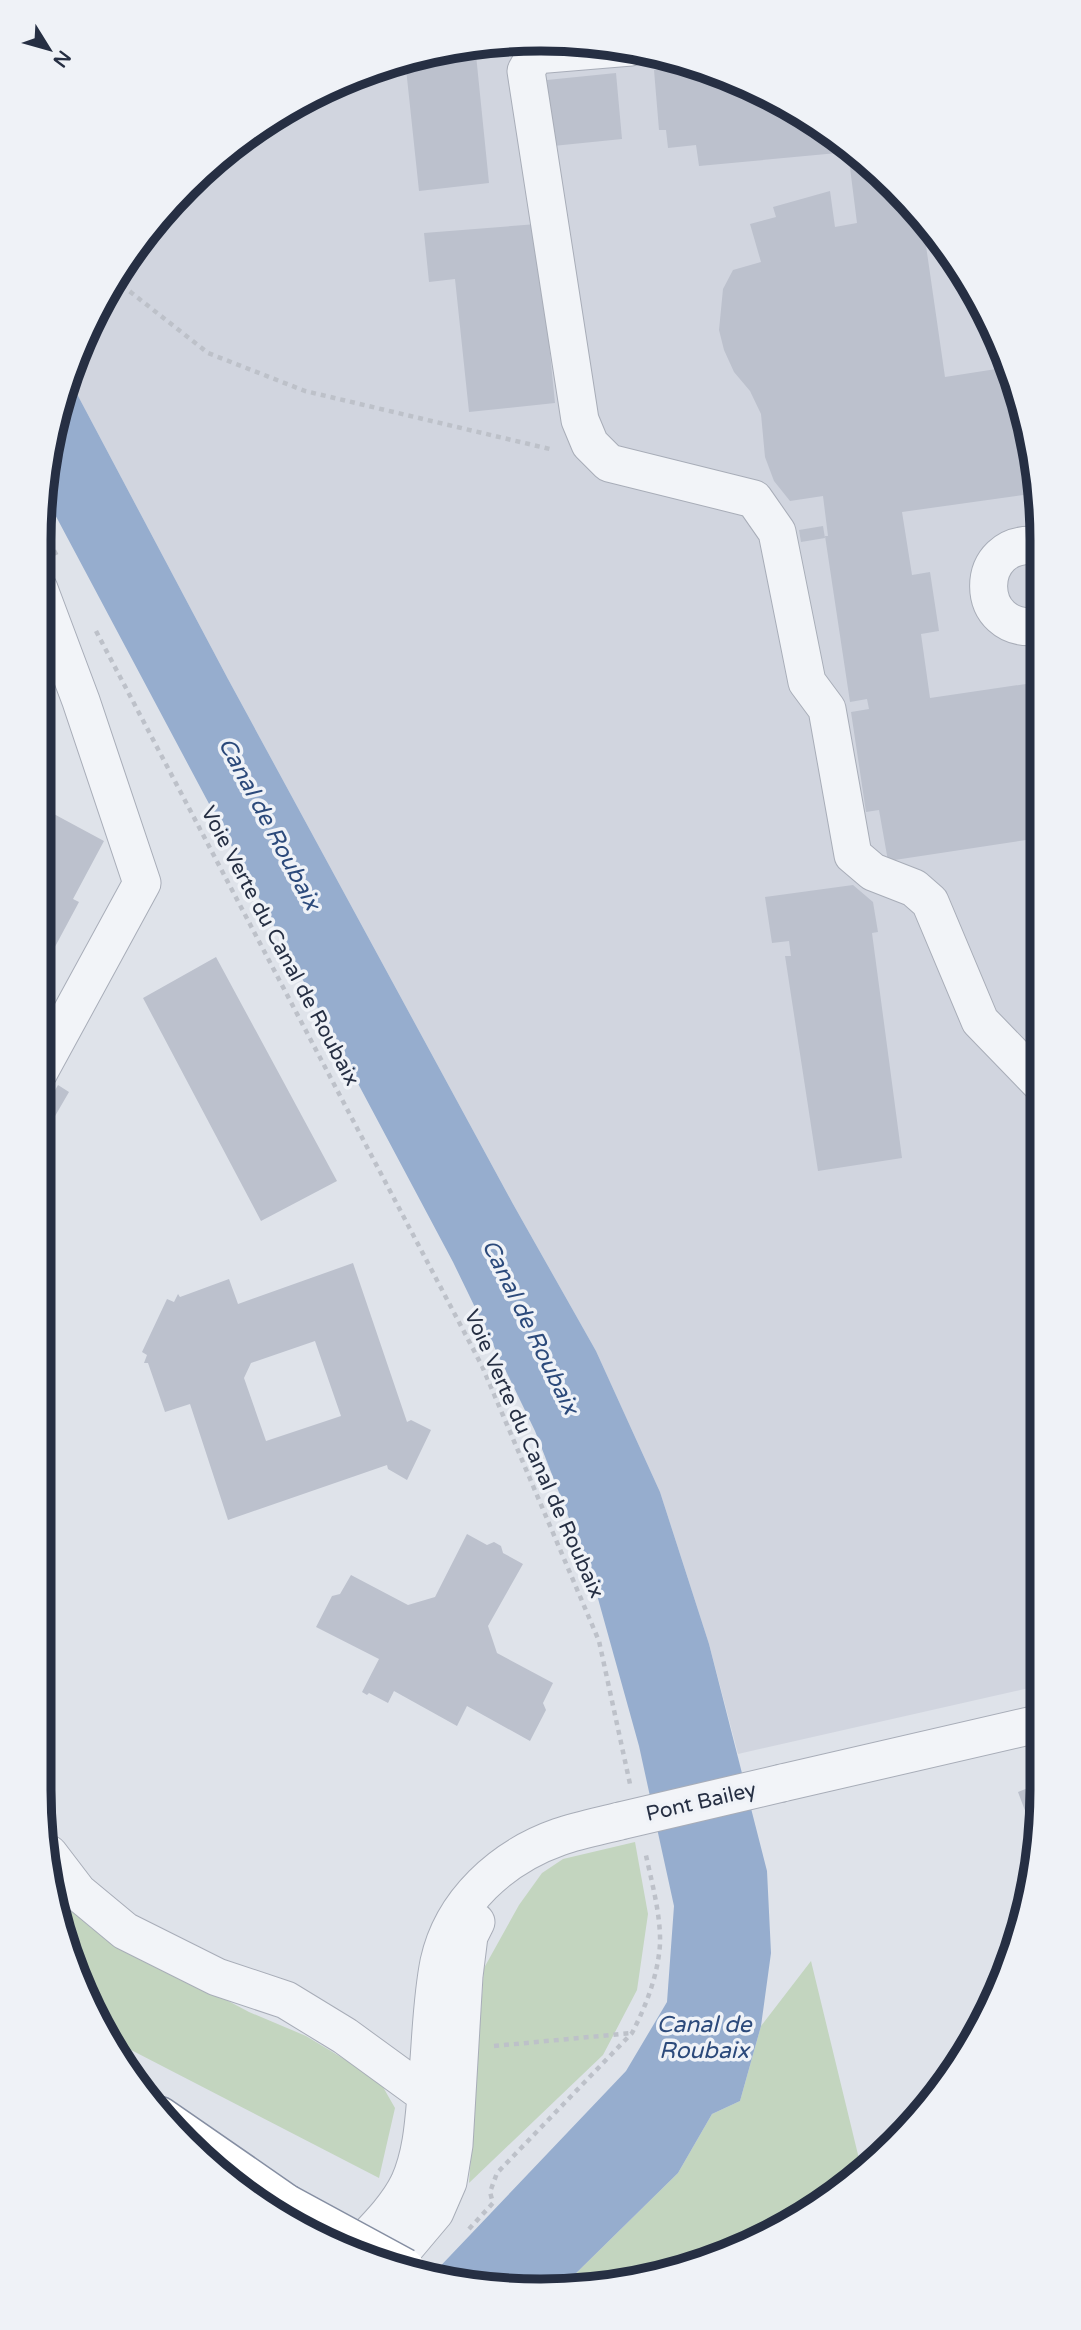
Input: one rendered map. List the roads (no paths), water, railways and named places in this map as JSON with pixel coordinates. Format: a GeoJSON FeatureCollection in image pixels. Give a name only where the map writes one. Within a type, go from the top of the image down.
{"type":"FeatureCollection","features":[{"type":"Feature","properties":{"kind":"highway"},"geometry":{"type":"LineString","coordinates":[[210,2151],[287,2204]]}},
{"type":"Feature","properties":{"kind":"highway"},"geometry":{"type":"LineString","coordinates":[[252,2186],[366,2247]]}},
{"type":"Feature","properties":{"kind":"street"},"geometry":{"type":"LineString","coordinates":[[572,52],[535,55],[526,71],[580,420],[590,444],[609,463],[754,499],[776,532],[807,682],[827,709],[853,855],[873,872],[914,888],[930,902],[980,1021],[1030,1073]]}},
{"type":"Feature","properties":{"kind":"street"},"geometry":{"type":"LineString","coordinates":[[1030,546],[1017,547],[999,558],[989,576],[988,586],[993,606],[1007,621],[1030,627]]}},
{"type":"Feature","properties":{"kind":"street"},"geometry":{"type":"LineString","coordinates":[[51,583],[81,701],[142,883],[51,1048]]}},
{"type":"Feature","properties":{"kind":"street","name":"Pont Bailey"},"geometry":{"type":"LineString","coordinates":[[360,2245],[393,2208],[408,2183],[419,2151],[439,1964],[448,1933],[465,1905],[483,1884],[508,1863],[558,1838],[631,1816],[1030,1726]]}},
{"type":"Feature","properties":{"kind":"street"},"geometry":{"type":"LineString","coordinates":[[397,2257],[435,2212],[453,2162],[464,1976],[469,1936],[503,1882],[537,1847]]}},
{"type":"Feature","properties":{"kind":"street"},"geometry":{"type":"LineString","coordinates":[[57,1864],[78,1892],[125,1931],[217,1977],[286,2000],[345,2036],[426,2095]]}},
{"type":"Feature","properties":{"kind":"water","name":"Canal de Roubaix"},"geometry":{"type":"Polygon","coordinates":[[[75,390],[228,679],[513,1204],[596,1351],[660,1492],[709,1644],[767,1871],[771,1953],[761,2026],[740,2101],[712,2114],[678,2173],[571,2278],[508,2278],[438,2268],[626,2071],[667,2002],[674,1906],[639,1746],[592,1577],[535,1431],[453,1262],[52,509],[60,445],[75,390]]]}}]}
